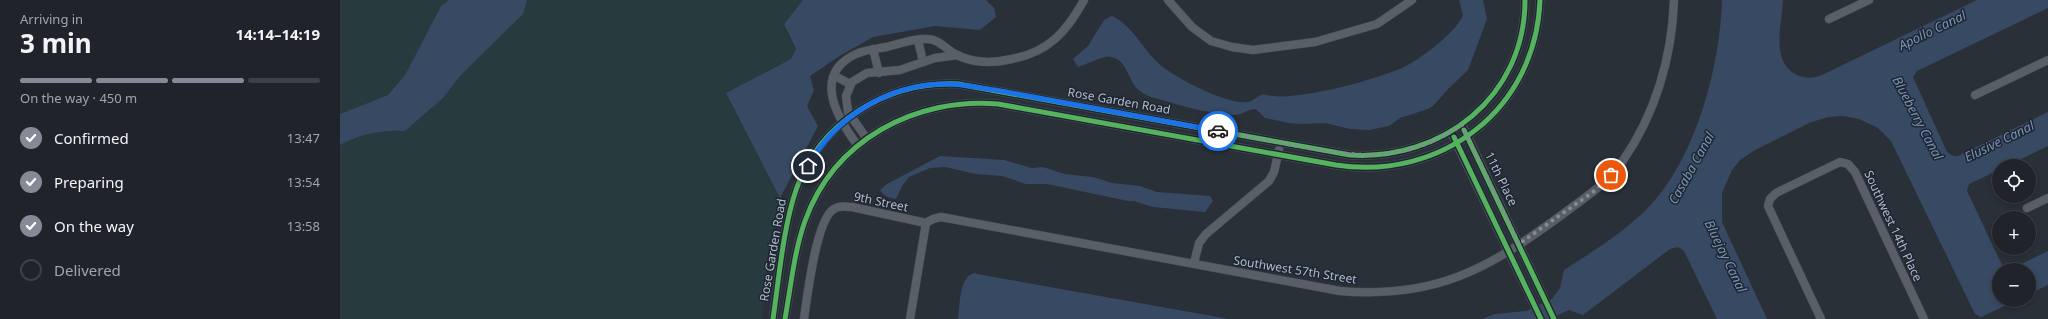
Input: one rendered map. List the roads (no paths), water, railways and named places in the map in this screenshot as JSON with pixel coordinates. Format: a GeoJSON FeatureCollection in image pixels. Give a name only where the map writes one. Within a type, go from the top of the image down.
{"type":"FeatureCollection","features":[{"type":"Feature","properties":{"kind":"street"},"geometry":{"type":"LineString","coordinates":[[858,146],[841,124],[832,97],[832,88],[835,76],[841,65],[856,54],[918,40],[937,41],[958,56],[971,59],[991,61],[1013,59],[1037,51],[1067,29],[1084,0]]}},
{"type":"Feature","properties":{"kind":"street"},"geometry":{"type":"LineString","coordinates":[[1168,0],[1192,27],[1211,41],[1232,47],[1253,50],[1315,42],[1377,24],[1412,0]]}},
{"type":"Feature","properties":{"kind":"street","name":"Rose Garden Road"},"geometry":{"type":"LineString","coordinates":[[773,319],[796,190],[814,154],[841,124],[851,116],[878,100],[904,90],[930,85],[958,84],[1350,155],[1380,156],[1419,148],[1451,132],[1462,125],[1491,97],[1507,74],[1519,44],[1523,28],[1525,0]]}},
{"type":"Feature","properties":{"kind":"street","name":"Rose Garden Road"},"geometry":{"type":"LineString","coordinates":[[785,319],[798,246],[805,220],[817,195],[831,174],[858,146],[899,120],[926,110],[953,104],[983,103],[1020,108],[1348,167],[1379,168],[1424,159],[1457,144],[1497,110],[1522,74],[1536,35],[1540,0]]}},
{"type":"Feature","properties":{"kind":"street","name":"Southwest 57th Street"},"geometry":{"type":"LineString","coordinates":[[926,223],[941,217],[1150,257],[1194,263],[1340,291],[1379,293],[1416,289],[1454,279],[1495,261],[1535,234],[1605,181],[1617,169],[1632,147],[1648,116],[1662,76],[1672,31],[1674,0]]}},
{"type":"Feature","properties":{"kind":"street"},"geometry":{"type":"LineString","coordinates":[[1830,19],[1869,0]]}},
{"type":"Feature","properties":{"kind":"street"},"geometry":{"type":"LineString","coordinates":[[918,40],[923,62]]}},
{"type":"Feature","properties":{"kind":"street"},"geometry":{"type":"LineString","coordinates":[[873,49],[879,73]]}},
{"type":"Feature","properties":{"kind":"street"},"geometry":{"type":"LineString","coordinates":[[868,139],[848,112],[846,96],[850,84],[860,76],[867,73],[900,70],[923,62],[958,56]]}},
{"type":"Feature","properties":{"kind":"street"},"geometry":{"type":"LineString","coordinates":[[1974,95],[2048,60]]}},
{"type":"Feature","properties":{"kind":"street"},"geometry":{"type":"LineString","coordinates":[[835,76],[850,84]]}},
{"type":"Feature","properties":{"kind":"street","name":"11th Place"},"geometry":{"type":"LineString","coordinates":[[1462,125],[1554,319]]}},
{"type":"Feature","properties":{"kind":"street","name":"11th Place"},"geometry":{"type":"LineString","coordinates":[[1451,132],[1541,319]]}},
{"type":"Feature","properties":{"kind":"street"},"geometry":{"type":"LineString","coordinates":[[1194,263],[1199,243],[1206,234],[1269,181],[1280,143]]}},
{"type":"Feature","properties":{"kind":"street","name":"Southwest 14th Place"},"geometry":{"type":"LineString","coordinates":[[1821,319],[1768,206],[1770,199],[1776,193],[1835,163],[1843,163],[1852,168],[1924,319]]}},
{"type":"Feature","properties":{"kind":"street"},"geometry":{"type":"LineString","coordinates":[[2027,208],[2048,198]]}},
{"type":"Feature","properties":{"kind":"street","name":"9th Street"},"geometry":{"type":"LineString","coordinates":[[804,319],[817,246],[824,222],[832,210],[840,206],[926,223]]}},
{"type":"Feature","properties":{"kind":"street"},"geometry":{"type":"LineString","coordinates":[[910,319],[926,223]]}},
{"type":"Feature","properties":{"kind":"water"},"geometry":{"type":"Polygon","coordinates":[[[449,0],[527,0],[523,14],[461,75],[443,98],[405,131],[388,131],[364,135],[340,145],[340,114],[388,95],[405,75],[441,6],[449,0]]]}},
{"type":"Feature","properties":{"kind":"water"},"geometry":{"type":"Polygon","coordinates":[[[803,0],[986,0],[994,8],[996,17],[980,30],[935,26],[873,37],[838,57],[810,76],[814,90],[807,106],[818,126],[780,198],[726,93],[791,59],[796,49],[784,24],[803,0]]]}},
{"type":"Feature","properties":{"kind":"water"},"geometry":{"type":"Polygon","coordinates":[[[1459,0],[1483,0],[1487,19],[1468,70],[1433,106],[1400,118],[1389,126],[1369,130],[1350,129],[1325,123],[1289,123],[1265,118],[1256,109],[1232,115],[1190,108],[1148,96],[1140,91],[1134,85],[1124,65],[1116,58],[1105,57],[1078,67],[1073,59],[1088,46],[1104,20],[1112,16],[1130,29],[1161,66],[1198,88],[1238,102],[1251,101],[1263,94],[1292,96],[1332,89],[1372,79],[1402,68],[1418,59],[1445,38],[1459,22],[1463,15],[1459,0]]]}},
{"type":"Feature","properties":{"kind":"water"},"geometry":{"type":"Polygon","coordinates":[[[1722,0],[1783,0],[1780,31],[1780,52],[1783,61],[1789,69],[1797,75],[1810,78],[1822,75],[1977,0],[2048,0],[2048,8],[1917,71],[1913,77],[1947,152],[1953,156],[1958,156],[2048,112],[2048,146],[2021,159],[1992,159],[1992,173],[1969,184],[1967,191],[1992,244],[1992,255],[1997,255],[2001,263],[1992,263],[1992,307],[2002,307],[1981,317],[1975,314],[1891,141],[1878,128],[1859,119],[1843,116],[1828,117],[1809,123],[1755,150],[1740,160],[1732,170],[1722,193],[1722,222],[1767,319],[1717,319],[1684,251],[1678,247],[1670,249],[1583,315],[1569,310],[1549,319],[1482,319],[1495,314],[1526,311],[1552,299],[1560,288],[1564,270],[1626,227],[1645,211],[1663,191],[1678,167],[1691,141],[1702,113],[1710,84],[1720,27],[1722,0]]]}},
{"type":"Feature","properties":{"kind":"water"},"geometry":{"type":"Polygon","coordinates":[[[940,156],[1004,160],[1032,168],[1043,167],[1064,174],[1093,177],[1112,183],[1140,186],[1157,192],[1210,196],[1213,201],[1205,212],[1153,207],[1134,201],[1047,184],[1026,184],[1002,176],[976,174],[945,167],[930,168],[909,177],[902,186],[896,199],[881,192],[880,190],[887,184],[940,156]]]}},
{"type":"Feature","properties":{"kind":"water"},"geometry":{"type":"Polygon","coordinates":[[[2048,251],[2048,285],[2036,291],[2036,263],[2023,263],[2048,251]]]}},
{"type":"Feature","properties":{"kind":"water"},"geometry":{"type":"Polygon","coordinates":[[[975,273],[1229,319],[958,319],[963,285],[970,275],[975,273]]]}},
{"type":"Feature","properties":{"kind":"water label","name":"Apollo Canal"},"geometry":{"type":"Point","coordinates":[1932,30]}},
{"type":"Feature","properties":{"kind":"water label","name":"Blueberry Canal"},"geometry":{"type":"Point","coordinates":[1918,118]}},
{"type":"Feature","properties":{"kind":"water label","name":"Elusive Canal"},"geometry":{"type":"Point","coordinates":[1999,141]}},
{"type":"Feature","properties":{"kind":"water label","name":"Casaba Canal"},"geometry":{"type":"Point","coordinates":[1691,168]}},
{"type":"Feature","properties":{"kind":"water label","name":"Bluejay Canal"},"geometry":{"type":"Point","coordinates":[1726,256]}}]}
